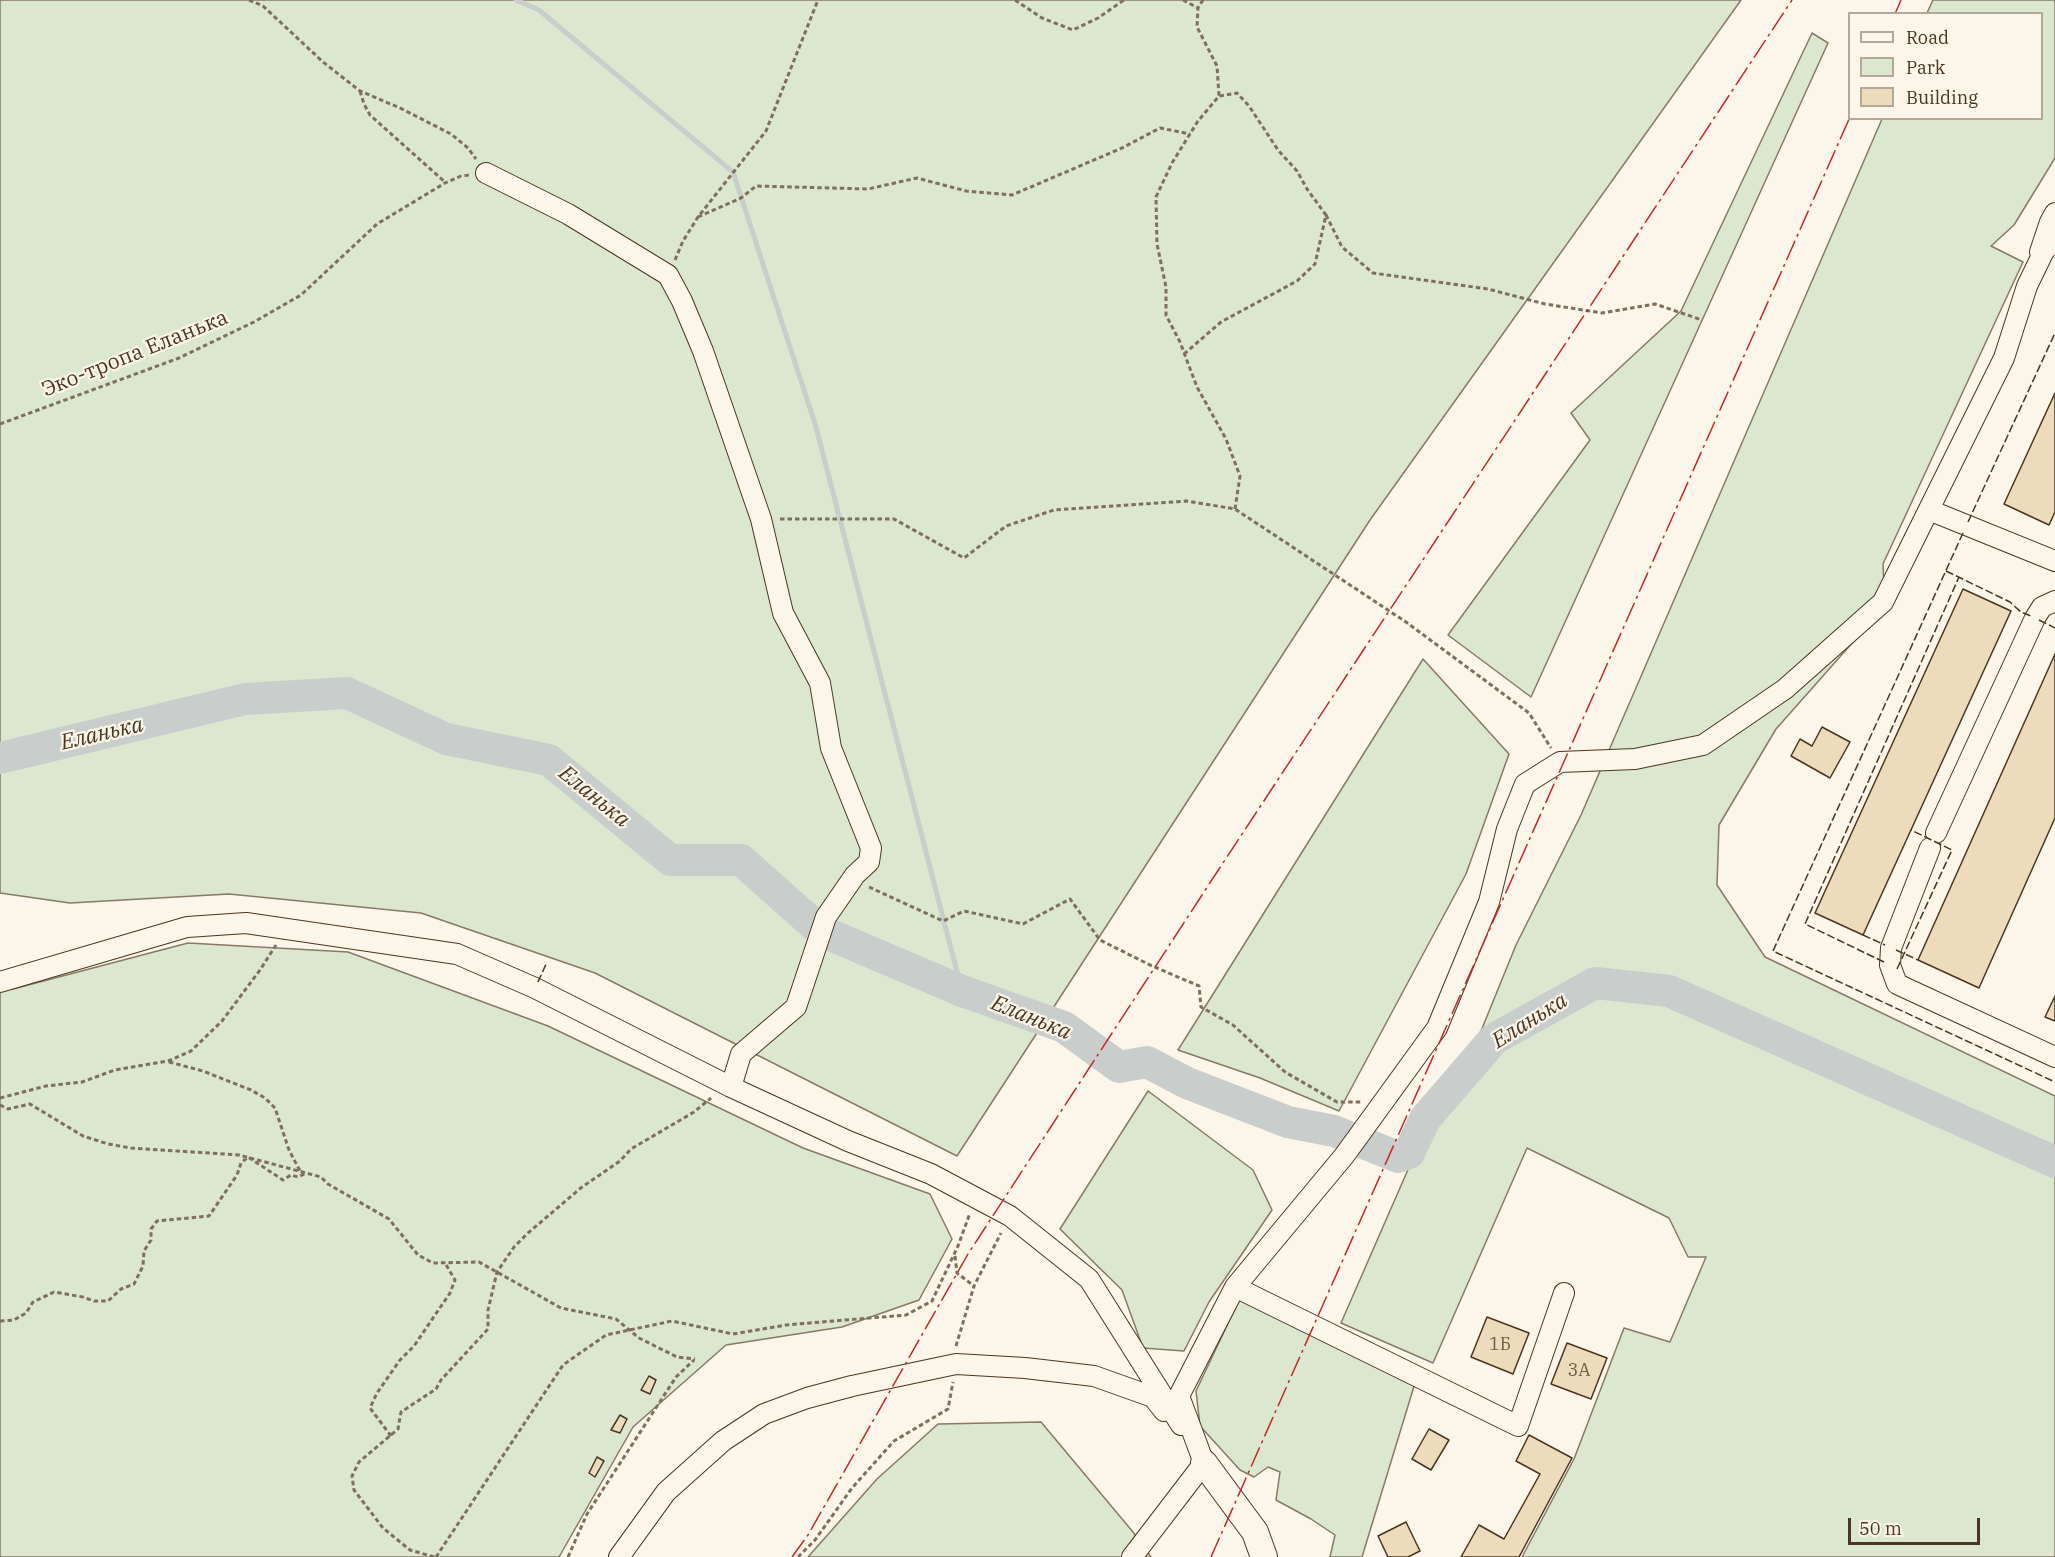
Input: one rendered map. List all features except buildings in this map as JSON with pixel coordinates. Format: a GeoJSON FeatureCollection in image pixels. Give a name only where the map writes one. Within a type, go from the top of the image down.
{"type":"FeatureCollection","features":[{"type":"Feature","properties":{"kind":"main road"},"geometry":{"type":"LineString","coordinates":[[1204,1462],[1255,1532],[1264,1557]]}},
{"type":"Feature","properties":{"kind":"street"},"geometry":{"type":"LineString","coordinates":[[486,173],[568,214],[668,275],[682,301],[703,351],[761,519],[783,613],[820,683],[831,748],[871,848],[869,862],[855,875],[826,917],[796,1007],[741,1054],[731,1087]]}},
{"type":"Feature","properties":{"kind":"street"},"geometry":{"type":"LineString","coordinates":[[1204,1462],[1179,1396],[1235,1287],[1344,1156],[1437,1028],[1488,902],[1507,829],[1525,784],[1560,762],[1635,759],[1703,745],[1785,689],[1882,602],[2004,358],[2026,286],[2055,213]]}},
{"type":"Feature","properties":{"kind":"street"},"geometry":{"type":"LineString","coordinates":[[2026,286],[2044,250],[2055,240]]}},
{"type":"Feature","properties":{"kind":"street"},"geometry":{"type":"LineString","coordinates":[[1929,510],[2055,561]]}},
{"type":"Feature","properties":{"kind":"street"},"geometry":{"type":"LineString","coordinates":[[2055,601],[2042,607],[2035,618],[1934,841],[1891,948],[1890,965],[1897,984],[2055,1057]]}},
{"type":"Feature","properties":{"kind":"street"},"geometry":{"type":"LineString","coordinates":[[0,982],[187,927],[246,923],[457,954],[535,988],[731,1087],[848,1141],[931,1174],[1010,1216],[1089,1280],[1204,1462]]}},
{"type":"Feature","properties":{"kind":"street"},"geometry":{"type":"LineString","coordinates":[[1235,1287],[1518,1426],[1564,1293]]}},
{"type":"Feature","properties":{"kind":"street"},"geometry":{"type":"LineString","coordinates":[[619,1557],[666,1492],[723,1441],[764,1414],[807,1398],[852,1386],[956,1364],[1025,1368],[1094,1376],[1153,1397],[1204,1462]]}},
{"type":"Feature","properties":{"kind":"street"},"geometry":{"type":"LineString","coordinates":[[1132,1557],[1204,1462]]}},
{"type":"Feature","properties":{"kind":"path"},"geometry":{"type":"LineString","coordinates":[[249,0],[264,6],[323,62],[360,91],[451,134],[468,148],[486,173]]}},
{"type":"Feature","properties":{"kind":"path"},"geometry":{"type":"LineString","coordinates":[[668,275],[682,241],[698,217],[766,131],[818,0]]}},
{"type":"Feature","properties":{"kind":"path"},"geometry":{"type":"LineString","coordinates":[[1015,0],[1042,18],[1073,30],[1098,18],[1124,0]]}},
{"type":"Feature","properties":{"kind":"path"},"geometry":{"type":"LineString","coordinates":[[1183,0],[1198,8]]}},
{"type":"Feature","properties":{"kind":"path"},"geometry":{"type":"LineString","coordinates":[[1203,0],[1198,8],[1197,27],[1217,66],[1219,96],[1190,134],[1172,163],[1156,197],[1157,244],[1166,287],[1166,315],[1197,387],[1226,439],[1240,476],[1235,509]]}},
{"type":"Feature","properties":{"kind":"path"},"geometry":{"type":"LineString","coordinates":[[360,91],[370,115],[445,183]]}},
{"type":"Feature","properties":{"kind":"path"},"geometry":{"type":"LineString","coordinates":[[1219,96],[1237,93],[1249,106],[1278,150],[1297,171],[1326,215],[1342,247],[1373,273],[1488,289],[1545,304],[1602,313],[1655,304],[1702,320]]}},
{"type":"Feature","properties":{"kind":"path"},"geometry":{"type":"LineString","coordinates":[[698,217],[741,198],[756,186],[868,189],[917,178],[966,191],[1012,195],[1122,148],[1160,128],[1190,134]]}},
{"type":"Feature","properties":{"kind":"path","name":"Эко-тропа Еланька"},"geometry":{"type":"LineString","coordinates":[[0,424],[179,358],[254,322],[302,295],[377,224],[445,183],[461,176],[486,173]]}},
{"type":"Feature","properties":{"kind":"path"},"geometry":{"type":"LineString","coordinates":[[1184,354],[1221,322],[1297,281],[1315,264],[1326,215]]}},
{"type":"Feature","properties":{"kind":"path"},"geometry":{"type":"LineString","coordinates":[[761,519],[894,519],[964,558],[1006,526],[1054,510],[1187,501],[1235,509],[1406,622],[1529,713],[1560,762]]}},
{"type":"Feature","properties":{"kind":"path"},"geometry":{"type":"LineString","coordinates":[[855,875],[873,890],[943,921],[964,911],[1023,924],[1070,899],[1100,940],[1199,986],[1202,1007],[1233,1025],[1285,1072],[1337,1102],[1359,1101],[1371,1116]]}},
{"type":"Feature","properties":{"kind":"path"},"geometry":{"type":"LineString","coordinates":[[0,1098],[46,1086],[82,1082],[115,1070],[168,1061],[191,1051],[222,1021],[260,970],[285,929]]}},
{"type":"Feature","properties":{"kind":"path"},"geometry":{"type":"LineString","coordinates":[[168,1061],[204,1071],[251,1090],[264,1098],[275,1108],[289,1150],[300,1171]]}},
{"type":"Feature","properties":{"kind":"path"},"geometry":{"type":"LineString","coordinates":[[731,1087],[713,1096],[694,1112],[631,1149],[620,1161],[574,1193],[514,1247],[497,1272],[488,1310],[488,1329],[441,1380],[436,1389],[401,1413],[398,1430],[359,1462],[352,1476],[354,1490],[383,1527],[410,1550],[435,1557],[563,1365],[606,1335],[672,1322],[734,1334],[786,1325],[906,1315],[932,1301],[954,1254],[976,1197]]}},
{"type":"Feature","properties":{"kind":"path"},"geometry":{"type":"LineString","coordinates":[[0,1105],[8,1109],[30,1104],[84,1136],[108,1144],[131,1148],[239,1155],[321,1177],[328,1184],[389,1219],[418,1254],[434,1263],[479,1262],[561,1308],[616,1319],[639,1338],[677,1357],[695,1359],[676,1377],[588,1514],[568,1557]]}},
{"type":"Feature","properties":{"kind":"path"},"geometry":{"type":"LineString","coordinates":[[248,1157],[283,1180],[291,1175],[298,1177],[306,1173]]}},
{"type":"Feature","properties":{"kind":"path"},"geometry":{"type":"LineString","coordinates":[[0,1321],[15,1320],[26,1313],[33,1302],[54,1292],[67,1293],[94,1301],[108,1301],[121,1289],[134,1284],[143,1266],[144,1251],[151,1240],[152,1229],[157,1221],[209,1216],[237,1175],[241,1163],[248,1157]]}},
{"type":"Feature","properties":{"kind":"path"},"geometry":{"type":"LineString","coordinates":[[798,1557],[834,1517],[852,1488],[894,1441],[948,1409],[956,1364],[956,1342],[974,1286],[1010,1216]]}},
{"type":"Feature","properties":{"kind":"path"},"geometry":{"type":"LineString","coordinates":[[954,1254],[957,1273],[974,1286]]}},
{"type":"Feature","properties":{"kind":"path"},"geometry":{"type":"LineString","coordinates":[[391,1436],[370,1408],[377,1393],[400,1360],[414,1346],[450,1293],[455,1280],[445,1263]]}},
{"type":"Feature","properties":{"kind":"green space"},"geometry":{"type":"Polygon","coordinates":[[[0,0],[1741,0],[1370,520],[957,1156],[595,973],[421,913],[229,894],[70,903],[0,893],[0,0]]]}},
{"type":"Feature","properties":{"kind":"green space"},"geometry":{"type":"Polygon","coordinates":[[[1933,0],[2055,0],[2055,158],[2014,225],[1991,246],[2023,262],[1883,564],[1885,606],[1776,729],[1719,825],[1717,885],[1765,957],[2055,1096],[2055,1557],[1522,1557],[1574,1459],[1624,1328],[1670,1342],[1706,1257],[1688,1257],[1669,1218],[1527,1148],[1433,1363],[1341,1323],[1410,1165],[1457,1090],[1516,945],[1581,815],[1882,120],[2043,120],[2043,12],[1927,12],[1933,0]]]}},
{"type":"Feature","properties":{"kind":"green space"},"geometry":{"type":"Polygon","coordinates":[[[1812,33],[1828,43],[1531,697],[1448,635],[1590,440],[1571,413],[1681,311],[1812,33]]]}},
{"type":"Feature","properties":{"kind":"green space"},"geometry":{"type":"Polygon","coordinates":[[[1423,659],[1509,754],[1466,874],[1339,1111],[1260,1078],[1178,1050],[1423,659]]]}},
{"type":"Feature","properties":{"kind":"green space"},"geometry":{"type":"Polygon","coordinates":[[[188,943],[348,952],[548,1026],[803,1148],[930,1194],[952,1239],[919,1300],[842,1327],[726,1345],[633,1427],[559,1557],[0,1557],[0,990],[13,989],[188,943]]]}},
{"type":"Feature","properties":{"kind":"green space"},"geometry":{"type":"Polygon","coordinates":[[[1148,1091],[1253,1170],[1272,1210],[1209,1302],[1184,1351],[1143,1348],[1122,1290],[1060,1229],[1148,1091]]]}},
{"type":"Feature","properties":{"kind":"green space"},"geometry":{"type":"Polygon","coordinates":[[[1241,1296],[1415,1383],[1362,1557],[1330,1557],[1335,1535],[1276,1500],[1280,1472],[1268,1467],[1254,1477],[1240,1470],[1200,1426],[1196,1391],[1241,1296]]]}},
{"type":"Feature","properties":{"kind":"green space"},"geometry":{"type":"Polygon","coordinates":[[[1041,1422],[1133,1532],[1151,1557],[808,1557],[877,1479],[938,1424],[1041,1422]]]}},
{"type":"Feature","properties":{"kind":"waterway"},"geometry":{"type":"LineString","coordinates":[[516,0],[539,10],[733,172],[816,427],[962,991]]}},
{"type":"Feature","properties":{"kind":"waterway","name":"Еланька"},"geometry":{"type":"LineString","coordinates":[[0,758],[245,699],[347,693],[446,739],[549,760],[670,860],[741,860],[821,931],[962,991],[1064,1027],[1119,1067],[1147,1062],[1187,1083],[1288,1122],[1334,1131],[1398,1157],[1409,1153],[1425,1119],[1494,1039],[1595,983],[1669,991],[2055,1162]]}},
{"type":"Feature","properties":{"kind":"fence"},"geometry":{"type":"LineString","coordinates":[[1968,522],[2055,333]]}},
{"type":"Feature","properties":{"kind":"fence"},"geometry":{"type":"LineString","coordinates":[[1963,533],[1773,951],[2055,1082]]}},
{"type":"Feature","properties":{"kind":"fence"},"geometry":{"type":"LineString","coordinates":[[1946,571],[2010,602],[2021,612],[2031,616]]}},
{"type":"Feature","properties":{"kind":"fence"},"geometry":{"type":"LineString","coordinates":[[1884,962],[1805,924],[1959,577]]}},
{"type":"Feature","properties":{"kind":"fence"},"geometry":{"type":"LineString","coordinates":[[2039,620],[2055,628]]}},
{"type":"Feature","properties":{"kind":"fence"},"geometry":{"type":"LineString","coordinates":[[1897,969],[1952,850],[1911,830]]}},
{"type":"Feature","properties":{"kind":"fence"},"geometry":{"type":"LineString","coordinates":[[1863,935],[1885,945]]}},
{"type":"Feature","properties":{"kind":"fence"},"geometry":{"type":"LineString","coordinates":[[1896,950],[1918,960]]}},
{"type":"Feature","properties":{"kind":"fence"},"geometry":{"type":"LineString","coordinates":[[538,982],[547,962]]}},
{"type":"Feature","properties":{"kind":"power"},"geometry":{"type":"LineString","coordinates":[[792,1557],[808,1535],[968,1254],[1792,0]]}},
{"type":"Feature","properties":{"kind":"power"},"geometry":{"type":"LineString","coordinates":[[1896,12],[1901,0]]}},
{"type":"Feature","properties":{"kind":"power"},"geometry":{"type":"LineString","coordinates":[[1211,1557],[1849,120]]}}]}
